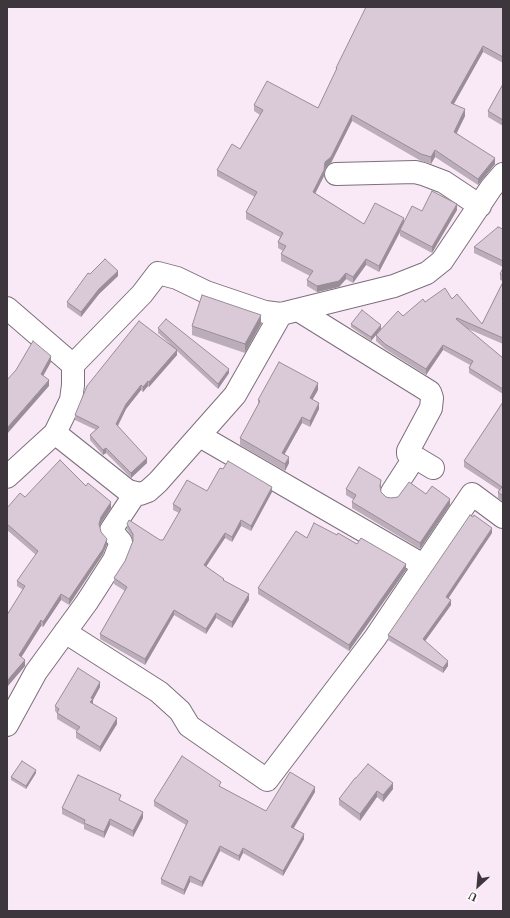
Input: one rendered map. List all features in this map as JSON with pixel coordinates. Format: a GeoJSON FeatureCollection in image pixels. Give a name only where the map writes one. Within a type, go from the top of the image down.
{"type":"FeatureCollection","features":[{"type":"Feature","properties":{"kind":"street"},"geometry":{"type":"LineString","coordinates":[[336,174],[415,172],[444,182],[480,206]]}},
{"type":"Feature","properties":{"kind":"street"},"geometry":{"type":"LineString","coordinates":[[72,364],[142,294],[158,273],[177,278],[206,292],[265,312],[289,312],[394,286],[427,274],[442,261],[503,174]]}},
{"type":"Feature","properties":{"kind":"street"},"geometry":{"type":"LineString","coordinates":[[7,308],[72,364],[73,385],[71,400],[55,433],[7,477]]}},
{"type":"Feature","properties":{"kind":"street"},"geometry":{"type":"LineString","coordinates":[[55,433],[128,491],[135,494],[148,491],[200,436],[235,395],[289,312]]}},
{"type":"Feature","properties":{"kind":"street"},"geometry":{"type":"LineString","coordinates":[[289,312],[430,392],[432,398],[431,408],[408,451],[413,460]]}},
{"type":"Feature","properties":{"kind":"street"},"geometry":{"type":"LineString","coordinates":[[200,436],[423,565]]}},
{"type":"Feature","properties":{"kind":"street"},"geometry":{"type":"LineString","coordinates":[[413,460],[418,459],[432,468]]}},
{"type":"Feature","properties":{"kind":"street"},"geometry":{"type":"LineString","coordinates":[[392,492],[413,460]]}},
{"type":"Feature","properties":{"kind":"street"},"geometry":{"type":"LineString","coordinates":[[7,725],[36,672],[87,602],[116,555],[121,542],[111,530],[135,494]]}},
{"type":"Feature","properties":{"kind":"street"},"geometry":{"type":"LineString","coordinates":[[65,632],[159,692],[180,711],[189,726],[267,780],[375,638],[472,494],[503,516]]}},
{"type":"Feature","properties":{"kind":"building"},"geometry":{"type":"Polygon","coordinates":[[[366,7],[503,7],[503,57],[483,46],[451,103],[465,109],[454,132],[495,158],[478,179],[435,150],[431,157],[421,154],[352,115],[331,157],[325,162],[324,170],[313,192],[364,224],[375,203],[404,218],[379,266],[366,259],[353,277],[346,273],[339,281],[317,286],[307,280],[313,271],[281,254],[286,246],[278,242],[283,233],[246,212],[257,192],[217,170],[232,144],[240,149],[263,110],[254,105],[267,81],[318,108],[366,7]]]}},
{"type":"Feature","properties":{"kind":"building"},"geometry":{"type":"Polygon","coordinates":[[[503,84],[503,120],[488,111],[503,84]]]}},
{"type":"Feature","properties":{"kind":"building"},"geometry":{"type":"Polygon","coordinates":[[[432,191],[457,204],[432,247],[400,230],[412,206],[422,211],[432,191]]]}},
{"type":"Feature","properties":{"kind":"building"},"geometry":{"type":"Polygon","coordinates":[[[498,227],[503,229],[503,261],[474,247],[498,227]]]}},
{"type":"Feature","properties":{"kind":"building"},"geometry":{"type":"Polygon","coordinates":[[[105,259],[118,271],[99,289],[81,312],[67,302],[88,273],[90,274],[105,259]]]}},
{"type":"Feature","properties":{"kind":"building"},"geometry":{"type":"Polygon","coordinates":[[[503,268],[503,276],[500,274],[503,268]]]}},
{"type":"Feature","properties":{"kind":"building"},"geometry":{"type":"Polygon","coordinates":[[[503,282],[503,338],[457,318],[456,319],[503,358],[503,389],[469,368],[473,361],[443,345],[426,369],[385,344],[376,335],[398,311],[403,316],[423,299],[425,302],[445,288],[452,299],[457,294],[482,324],[503,282]]]}},
{"type":"Feature","properties":{"kind":"building"},"geometry":{"type":"Polygon","coordinates":[[[202,295],[261,315],[245,344],[192,326],[202,295]]]}},
{"type":"Feature","properties":{"kind":"building"},"geometry":{"type":"Polygon","coordinates":[[[362,310],[381,325],[371,337],[351,324],[362,310]]]}},
{"type":"Feature","properties":{"kind":"building"},"geometry":{"type":"Polygon","coordinates":[[[166,319],[229,369],[218,384],[158,328],[166,319]]]}},
{"type":"Feature","properties":{"kind":"building"},"geometry":{"type":"Polygon","coordinates":[[[139,321],[177,350],[149,382],[148,381],[143,387],[141,385],[126,404],[116,424],[147,458],[131,473],[106,448],[103,450],[90,435],[99,427],[75,415],[87,386],[139,321]]]}},
{"type":"Feature","properties":{"kind":"building"},"geometry":{"type":"Polygon","coordinates":[[[33,341],[51,356],[41,374],[49,380],[7,428],[7,380],[16,370],[33,341]]]}},
{"type":"Feature","properties":{"kind":"building"},"geometry":{"type":"Polygon","coordinates":[[[279,362],[318,383],[310,398],[319,403],[310,421],[302,417],[282,453],[289,457],[285,464],[240,438],[260,401],[258,400],[279,362]]]}},
{"type":"Feature","properties":{"kind":"building"},"geometry":{"type":"Polygon","coordinates":[[[503,402],[503,496],[498,492],[502,487],[464,461],[503,402]]]}},
{"type":"Feature","properties":{"kind":"building"},"geometry":{"type":"Polygon","coordinates":[[[60,460],[86,486],[88,483],[111,502],[101,517],[99,524],[101,532],[107,539],[103,549],[69,599],[61,594],[43,622],[41,620],[19,655],[25,660],[7,681],[7,615],[25,586],[17,581],[38,551],[7,524],[7,508],[20,493],[25,497],[60,460]]]}},
{"type":"Feature","properties":{"kind":"building"},"geometry":{"type":"Polygon","coordinates":[[[228,461],[272,487],[251,526],[241,520],[232,537],[225,533],[204,565],[224,579],[223,580],[249,594],[232,622],[216,613],[206,629],[174,610],[145,659],[100,634],[127,587],[114,578],[125,561],[133,541],[133,534],[127,524],[129,520],[160,540],[163,540],[181,509],[173,504],[187,480],[207,491],[220,468],[223,469],[228,461]]]}},
{"type":"Feature","properties":{"kind":"building"},"geometry":{"type":"Polygon","coordinates":[[[359,467],[381,480],[381,492],[386,497],[398,497],[409,482],[426,494],[432,486],[450,499],[420,543],[352,502],[356,495],[346,489],[359,467]]]}},
{"type":"Feature","properties":{"kind":"building"},"geometry":{"type":"Polygon","coordinates":[[[470,515],[473,517],[474,515],[492,528],[446,597],[451,600],[423,639],[448,661],[443,668],[388,635],[470,515]]]}},
{"type":"Feature","properties":{"kind":"building"},"geometry":{"type":"Polygon","coordinates":[[[314,523],[337,535],[338,533],[357,544],[361,538],[406,564],[349,645],[258,588],[296,531],[307,538],[314,523]]]}},
{"type":"Feature","properties":{"kind":"building"},"geometry":{"type":"Polygon","coordinates":[[[78,668],[100,682],[91,698],[93,699],[90,702],[117,718],[100,747],[76,732],[80,727],[57,713],[59,709],[55,706],[78,668]]]}},
{"type":"Feature","properties":{"kind":"building"},"geometry":{"type":"Polygon","coordinates":[[[182,756],[221,782],[219,786],[266,811],[290,772],[315,787],[291,827],[304,834],[283,871],[243,848],[239,856],[220,846],[202,882],[190,876],[184,890],[161,879],[188,821],[154,801],[182,756]]]}},
{"type":"Feature","properties":{"kind":"building"},"geometry":{"type":"Polygon","coordinates":[[[22,761],[36,770],[26,786],[11,777],[22,761]]]}},
{"type":"Feature","properties":{"kind":"building"},"geometry":{"type":"Polygon","coordinates":[[[368,764],[393,783],[383,795],[377,791],[360,814],[339,799],[368,764]]]}},
{"type":"Feature","properties":{"kind":"building"},"geometry":{"type":"Polygon","coordinates":[[[78,775],[121,795],[119,800],[143,812],[133,831],[110,819],[104,832],[84,823],[85,820],[62,808],[78,775]]]}}]}
